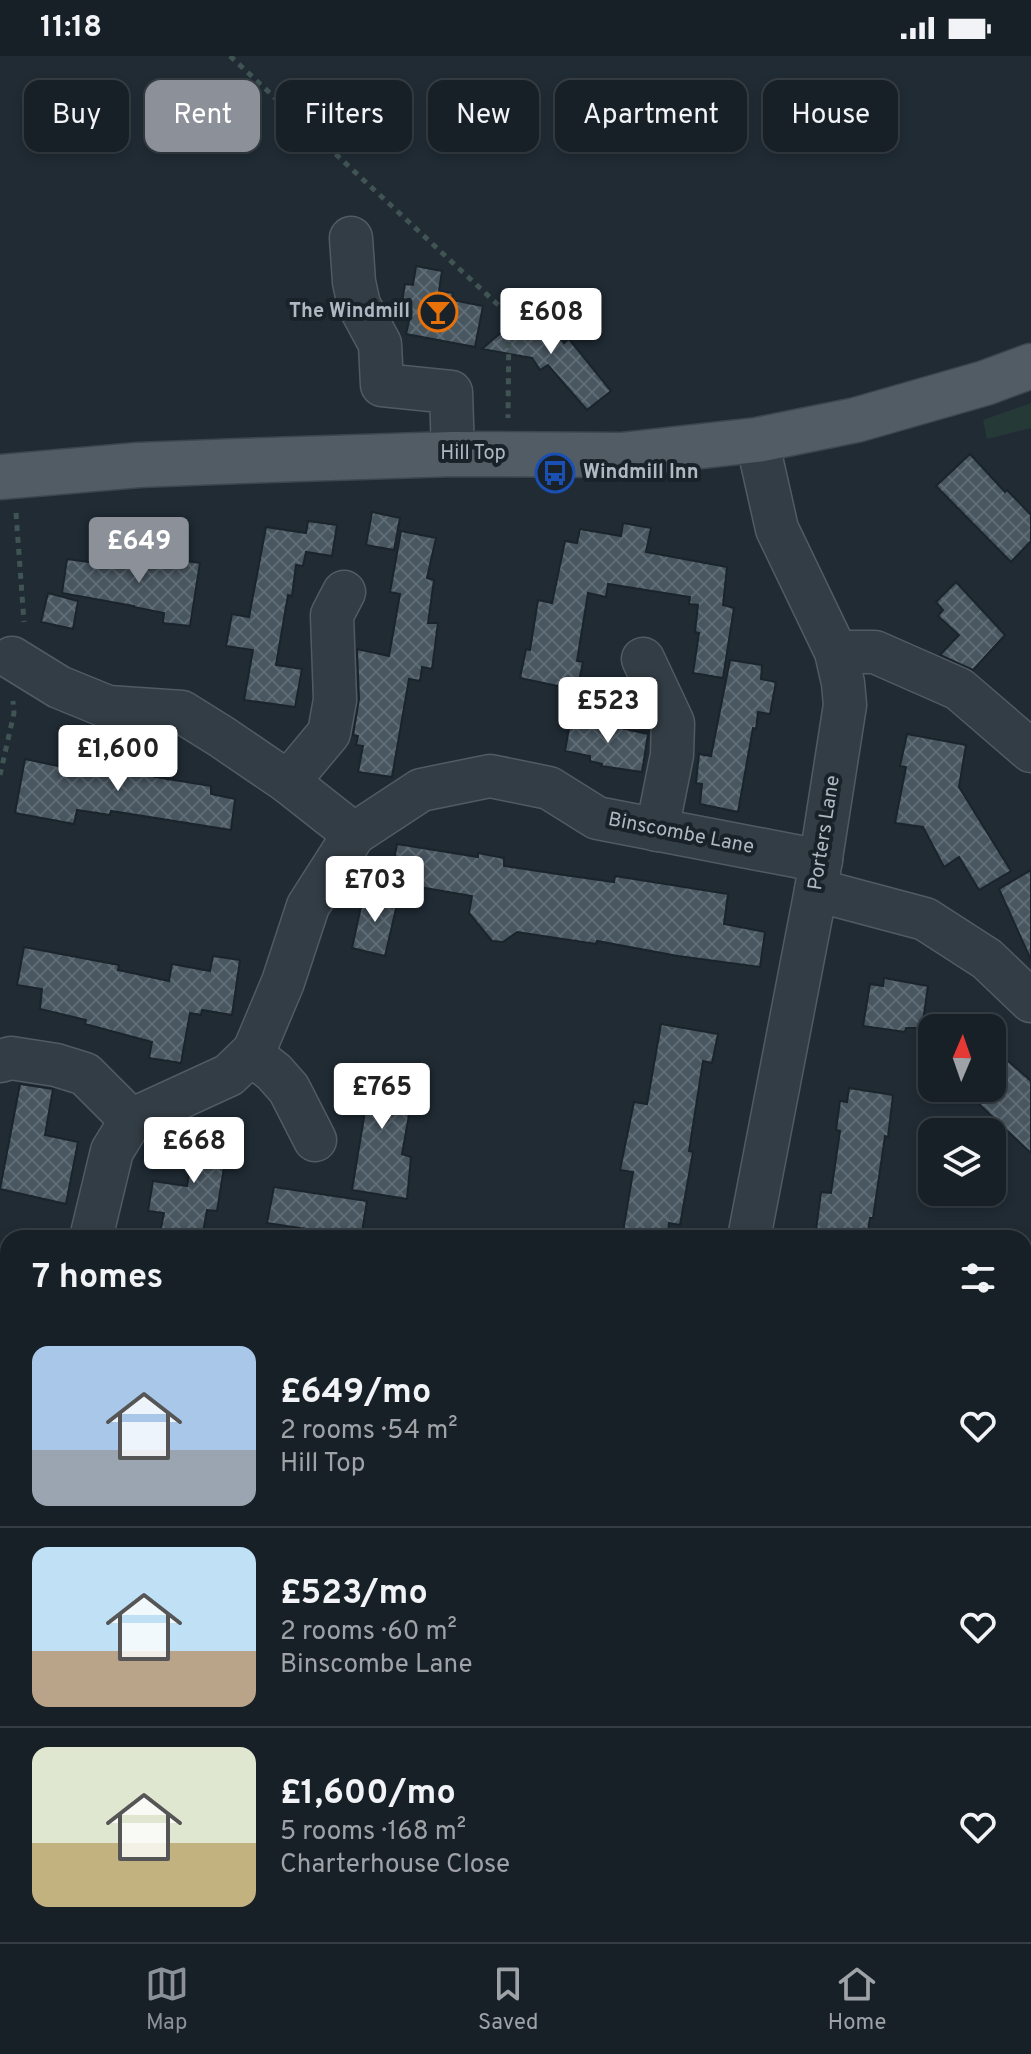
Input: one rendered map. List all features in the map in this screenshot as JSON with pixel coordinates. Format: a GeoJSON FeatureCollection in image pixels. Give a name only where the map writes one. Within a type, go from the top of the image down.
{"type":"FeatureCollection","features":[{"type":"Feature","properties":{"kind":"main road","name":"Hill Top"},"geometry":{"type":"LineString","coordinates":[[6,476],[139,465],[453,454],[621,455],[757,440],[856,420],[985,383],[1031,366]]}},
{"type":"Feature","properties":{"kind":"street"},"geometry":{"type":"LineString","coordinates":[[351,238],[359,305],[380,344],[382,385],[451,392],[453,454]]}},
{"type":"Feature","properties":{"kind":"street","name":"Porters Lane"},"geometry":{"type":"LineString","coordinates":[[751,1230],[818,876],[845,705],[836,652],[777,529],[757,440]]}},
{"type":"Feature","properties":{"kind":"street"},"geometry":{"type":"LineString","coordinates":[[288,782],[329,733],[335,700],[332,615],[344,592]]}},
{"type":"Feature","properties":{"kind":"street"},"geometry":{"type":"LineString","coordinates":[[836,652],[875,652],[959,689],[1031,751]]}},
{"type":"Feature","properties":{"kind":"street"},"geometry":{"type":"LineString","coordinates":[[14,659],[59,687],[108,707],[182,712],[288,782],[354,834]]}},
{"type":"Feature","properties":{"kind":"street"},"geometry":{"type":"LineString","coordinates":[[643,659],[673,723],[672,755],[657,830]]}},
{"type":"Feature","properties":{"kind":"street","name":"Binscombe Lane"},"geometry":{"type":"LineString","coordinates":[[131,1120],[229,1075],[254,1051],[283,982],[308,906],[354,834],[421,790],[490,776],[549,788],[597,818],[657,830],[818,876],[925,919],[987,959],[1031,1001]]}},
{"type":"Feature","properties":{"kind":"street"},"geometry":{"type":"LineString","coordinates":[[251,1054],[289,1089],[315,1140]]}},
{"type":"Feature","properties":{"kind":"street"},"geometry":{"type":"LineString","coordinates":[[0,1061],[11,1058],[56,1065],[85,1074],[131,1120],[112,1151],[93,1230]]}},
{"type":"Feature","properties":{"kind":"path"},"geometry":{"type":"LineString","coordinates":[[230,56],[509,315],[507,454]]}},
{"type":"Feature","properties":{"kind":"path"},"geometry":{"type":"LineString","coordinates":[[0,775],[14,713],[14,659],[25,641],[6,476]]}},
{"type":"Feature","properties":{"kind":"green space"},"geometry":{"type":"Polygon","coordinates":[[[1031,403],[1031,428],[987,439],[983,420],[1031,403]]]}},
{"type":"Feature","properties":{"kind":"building","name":"The Windmill"},"geometry":{"type":"Polygon","coordinates":[[[416,266],[442,271],[439,291],[453,293],[452,300],[483,306],[475,347],[406,334],[409,321],[399,319],[405,284],[413,285],[416,266]]]}},
{"type":"Feature","properties":{"kind":"building"},"geometry":{"type":"Polygon","coordinates":[[[532,306],[564,343],[569,339],[611,391],[587,410],[548,365],[540,370],[532,358],[482,349],[532,306]]]}},
{"type":"Feature","properties":{"kind":"building"},"geometry":{"type":"Polygon","coordinates":[[[970,454],[1031,515],[1031,541],[1011,562],[936,486],[970,454]]]}},
{"type":"Feature","properties":{"kind":"building"},"geometry":{"type":"Polygon","coordinates":[[[372,512],[400,518],[394,550],[366,545],[372,512]]]}},
{"type":"Feature","properties":{"kind":"building"},"geometry":{"type":"Polygon","coordinates":[[[308,521],[337,525],[332,556],[306,552],[303,566],[296,565],[292,596],[288,595],[276,665],[302,669],[295,707],[244,700],[253,650],[226,646],[232,614],[249,617],[266,527],[306,533],[308,521]]]}},
{"type":"Feature","properties":{"kind":"building"},"geometry":{"type":"Polygon","coordinates":[[[623,523],[651,528],[646,552],[727,567],[723,605],[734,608],[723,678],[693,673],[699,633],[695,632],[698,605],[689,604],[690,597],[608,584],[606,597],[588,593],[577,661],[583,662],[577,690],[520,678],[526,649],[530,650],[538,600],[552,603],[565,541],[577,543],[580,529],[621,536],[623,523]]]}},
{"type":"Feature","properties":{"kind":"building"},"geometry":{"type":"Polygon","coordinates":[[[401,531],[436,538],[427,578],[434,580],[428,623],[438,623],[432,669],[422,667],[420,681],[409,679],[392,777],[358,772],[363,746],[356,745],[358,736],[353,735],[359,699],[357,649],[389,656],[400,594],[390,592],[401,531]]]}},
{"type":"Feature","properties":{"kind":"building"},"geometry":{"type":"Polygon","coordinates":[[[142,554],[200,563],[190,626],[163,623],[164,613],[62,593],[67,559],[140,569],[142,554]]]}},
{"type":"Feature","properties":{"kind":"building"},"geometry":{"type":"Polygon","coordinates":[[[956,582],[1005,635],[973,670],[940,655],[959,635],[938,616],[943,610],[936,602],[956,582]]]}},
{"type":"Feature","properties":{"kind":"building"},"geometry":{"type":"Polygon","coordinates":[[[48,593],[78,601],[73,629],[41,622],[48,593]]]}},
{"type":"Feature","properties":{"kind":"building"},"geometry":{"type":"Polygon","coordinates":[[[730,660],[762,665],[761,679],[776,682],[770,714],[758,712],[756,729],[753,728],[738,812],[700,804],[702,784],[696,783],[699,754],[711,756],[730,660]]]}},
{"type":"Feature","properties":{"kind":"building"},"geometry":{"type":"Polygon","coordinates":[[[571,717],[648,734],[642,772],[601,766],[590,761],[590,756],[565,751],[571,717]]]}},
{"type":"Feature","properties":{"kind":"building"},"geometry":{"type":"Polygon","coordinates":[[[907,734],[966,745],[959,787],[1011,871],[979,890],[959,857],[944,867],[923,827],[895,823],[906,767],[900,766],[907,734]]]}},
{"type":"Feature","properties":{"kind":"building"},"geometry":{"type":"Polygon","coordinates":[[[119,752],[158,760],[155,777],[211,786],[211,794],[235,799],[231,830],[111,811],[110,815],[77,810],[74,824],[15,813],[25,759],[58,766],[59,758],[116,770],[119,752]]]}},
{"type":"Feature","properties":{"kind":"building"},"geometry":{"type":"Polygon","coordinates":[[[397,844],[504,858],[504,866],[614,882],[615,876],[728,894],[724,924],[765,932],[760,967],[597,941],[596,944],[517,932],[503,942],[492,941],[469,913],[472,896],[390,882],[397,844]]]}},
{"type":"Feature","properties":{"kind":"building"},"geometry":{"type":"Polygon","coordinates":[[[1031,870],[1031,960],[999,889],[1031,870]]]}},
{"type":"Feature","properties":{"kind":"building"},"geometry":{"type":"Polygon","coordinates":[[[364,893],[398,900],[385,956],[352,948],[364,893]]]}},
{"type":"Feature","properties":{"kind":"building"},"geometry":{"type":"Polygon","coordinates":[[[24,947],[119,965],[118,970],[169,981],[172,964],[210,971],[213,956],[240,960],[232,1015],[202,1010],[201,1015],[190,1013],[181,1063],[149,1058],[152,1042],[85,1024],[86,1020],[40,1009],[42,989],[17,985],[24,947]]]}},
{"type":"Feature","properties":{"kind":"building"},"geometry":{"type":"Polygon","coordinates":[[[884,978],[928,986],[924,1014],[918,1014],[918,1028],[906,1028],[905,1032],[863,1026],[870,984],[883,986],[884,978]]]}},
{"type":"Feature","properties":{"kind":"building"},"geometry":{"type":"Polygon","coordinates":[[[661,1024],[718,1034],[712,1063],[703,1061],[689,1151],[693,1152],[680,1225],[669,1223],[668,1230],[623,1230],[633,1172],[620,1170],[634,1102],[647,1104],[661,1024]]]}},
{"type":"Feature","properties":{"kind":"building"},"geometry":{"type":"Polygon","coordinates":[[[1006,1059],[1031,1081],[1031,1153],[1006,1129],[1006,1118],[994,1118],[977,1102],[1006,1102],[1006,1059]]]}},
{"type":"Feature","properties":{"kind":"building"},"geometry":{"type":"Polygon","coordinates":[[[356,1063],[407,1072],[404,1102],[411,1104],[402,1154],[411,1157],[407,1199],[352,1190],[366,1105],[348,1102],[356,1063]]]}},
{"type":"Feature","properties":{"kind":"building"},"geometry":{"type":"Polygon","coordinates":[[[20,1084],[53,1089],[45,1135],[78,1142],[66,1204],[0,1189],[20,1084]]]}},
{"type":"Feature","properties":{"kind":"building"},"geometry":{"type":"Polygon","coordinates":[[[849,1088],[893,1095],[873,1218],[870,1218],[868,1230],[816,1230],[821,1192],[831,1193],[840,1131],[836,1130],[840,1101],[847,1102],[849,1088]]]}},
{"type":"Feature","properties":{"kind":"building"},"geometry":{"type":"Polygon","coordinates":[[[199,1118],[231,1124],[217,1211],[207,1210],[203,1230],[161,1230],[164,1213],[148,1211],[153,1181],[187,1186],[199,1118]]]}},
{"type":"Feature","properties":{"kind":"building"},"geometry":{"type":"Polygon","coordinates":[[[274,1187],[367,1201],[362,1230],[313,1230],[267,1223],[274,1187]]]}},
{"type":"Feature","properties":{"kind":"place","name":"The Windmill"},"geometry":{"type":"Point","coordinates":[438,312]}},
{"type":"Feature","properties":{"kind":"place","name":"Windmill Inn"},"geometry":{"type":"Point","coordinates":[555,473]}}]}
